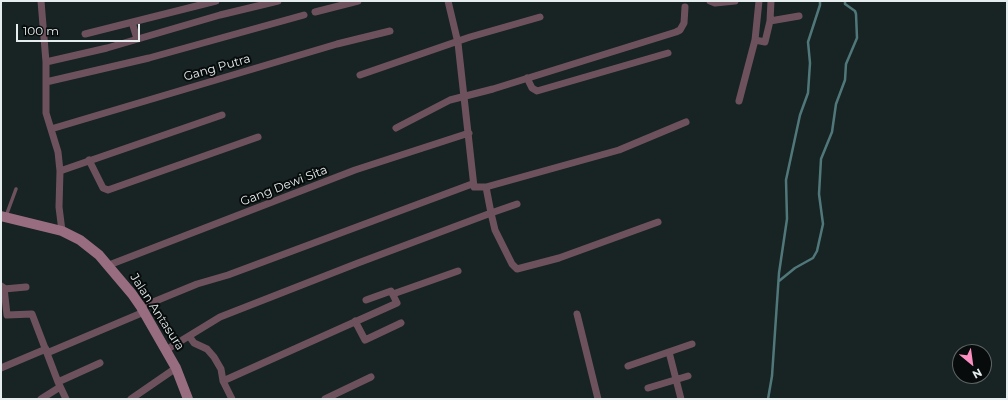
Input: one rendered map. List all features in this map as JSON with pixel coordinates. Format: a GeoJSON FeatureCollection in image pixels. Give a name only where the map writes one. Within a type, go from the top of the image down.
{"type":"FeatureCollection","features":[{"type":"Feature","properties":{"kind":"main road","name":"Jalan Antasura"},"geometry":{"type":"LineString","coordinates":[[3,217],[62,231],[80,240],[99,255],[109,265],[142,310],[176,368],[188,399]]}},
{"type":"Feature","properties":{"kind":"street"},"geometry":{"type":"LineString","coordinates":[[41,1],[46,62],[46,113],[58,152],[60,171],[59,202],[62,231]]}},
{"type":"Feature","properties":{"kind":"street"},"geometry":{"type":"LineString","coordinates":[[85,34],[216,1],[220,15]]}},
{"type":"Feature","properties":{"kind":"street"},"geometry":{"type":"LineString","coordinates":[[46,62],[137,39],[220,15],[278,1]]}},
{"type":"Feature","properties":{"kind":"street"},"geometry":{"type":"LineString","coordinates":[[315,12],[358,1]]}},
{"type":"Feature","properties":{"kind":"street"},"geometry":{"type":"LineString","coordinates":[[448,1],[458,43],[469,133],[472,184],[476,188],[486,188],[619,150],[686,122]]}},
{"type":"Feature","properties":{"kind":"street"},"geometry":{"type":"LineString","coordinates":[[710,1],[715,3],[735,1]]}},
{"type":"Feature","properties":{"kind":"street"},"geometry":{"type":"LineString","coordinates":[[740,101],[755,40],[759,1]]}},
{"type":"Feature","properties":{"kind":"street"},"geometry":{"type":"LineString","coordinates":[[755,40],[766,41],[770,21],[771,1]]}},
{"type":"Feature","properties":{"kind":"street"},"geometry":{"type":"LineString","coordinates":[[396,128],[450,100],[676,32],[680,30],[684,23],[685,7]]}},
{"type":"Feature","properties":{"kind":"street"},"geometry":{"type":"LineString","coordinates":[[46,82],[142,60],[304,15]]}},
{"type":"Feature","properties":{"kind":"street"},"geometry":{"type":"LineString","coordinates":[[770,21],[799,16]]}},
{"type":"Feature","properties":{"kind":"street"},"geometry":{"type":"LineString","coordinates":[[360,75],[458,43],[470,37],[540,17]]}},
{"type":"Feature","properties":{"kind":"street"},"geometry":{"type":"LineString","coordinates":[[132,22],[137,39]]}},
{"type":"Feature","properties":{"kind":"street","name":"Gang Putra"},"geometry":{"type":"LineString","coordinates":[[51,129],[329,46],[390,31]]}},
{"type":"Feature","properties":{"kind":"street"},"geometry":{"type":"LineString","coordinates":[[527,78],[532,88],[536,91],[668,53]]}},
{"type":"Feature","properties":{"kind":"street"},"geometry":{"type":"LineString","coordinates":[[60,171],[222,115]]}},
{"type":"Feature","properties":{"kind":"street","name":"Gang Dewi Sita"},"geometry":{"type":"LineString","coordinates":[[109,265],[355,170],[469,133]]}},
{"type":"Feature","properties":{"kind":"street"},"geometry":{"type":"LineString","coordinates":[[89,160],[103,188],[108,190],[258,137]]}},
{"type":"Feature","properties":{"kind":"street"},"geometry":{"type":"LineString","coordinates":[[1,368],[46,351],[142,310],[200,283],[228,275],[472,184]]}},
{"type":"Feature","properties":{"kind":"street"},"geometry":{"type":"LineString","coordinates":[[486,188],[495,230],[512,264],[517,269],[559,258],[658,222]]}},
{"type":"Feature","properties":{"kind":"street"},"geometry":{"type":"LineString","coordinates":[[166,350],[220,317],[358,263],[516,204]]}},
{"type":"Feature","properties":{"kind":"street"},"geometry":{"type":"LineString","coordinates":[[393,294],[458,271]]}},
{"type":"Feature","properties":{"kind":"street"},"geometry":{"type":"LineString","coordinates":[[26,287],[3,292],[7,315],[32,314],[59,385],[66,399]]}},
{"type":"Feature","properties":{"kind":"street"},"geometry":{"type":"LineString","coordinates":[[223,381],[396,304],[397,302],[390,291],[366,300]]}},
{"type":"Feature","properties":{"kind":"street"},"geometry":{"type":"LineString","coordinates":[[577,314],[598,399]]}},
{"type":"Feature","properties":{"kind":"street"},"geometry":{"type":"LineString","coordinates":[[355,322],[365,340],[401,323]]}},
{"type":"Feature","properties":{"kind":"street"},"geometry":{"type":"LineString","coordinates":[[189,336],[194,342],[207,349],[214,357],[221,369],[223,381],[232,399]]}},
{"type":"Feature","properties":{"kind":"street"},"geometry":{"type":"LineString","coordinates":[[628,366],[692,344]]}},
{"type":"Feature","properties":{"kind":"street"},"geometry":{"type":"LineString","coordinates":[[669,352],[681,399]]}},
{"type":"Feature","properties":{"kind":"street"},"geometry":{"type":"LineString","coordinates":[[41,399],[59,385],[100,362]]}},
{"type":"Feature","properties":{"kind":"street"},"geometry":{"type":"LineString","coordinates":[[131,399],[176,368]]}},
{"type":"Feature","properties":{"kind":"street"},"geometry":{"type":"LineString","coordinates":[[648,388],[688,376]]}},
{"type":"Feature","properties":{"kind":"street"},"geometry":{"type":"LineString","coordinates":[[325,399],[371,377]]}},
{"type":"Feature","properties":{"kind":"lane"},"geometry":{"type":"LineString","coordinates":[[3,217],[16,190]]}},
{"type":"Feature","properties":{"kind":"waterway"},"geometry":{"type":"LineString","coordinates":[[768,399],[772,376],[779,273],[787,219],[786,180],[800,115],[808,93],[810,63],[808,42],[820,1]]}},
{"type":"Feature","properties":{"kind":"waterway"},"geometry":{"type":"LineString","coordinates":[[779,281],[795,268],[813,258],[817,251],[823,224],[819,194],[821,159],[832,132],[836,104],[845,80],[846,64],[857,38],[856,14],[855,11],[845,4],[845,1]]}}]}
